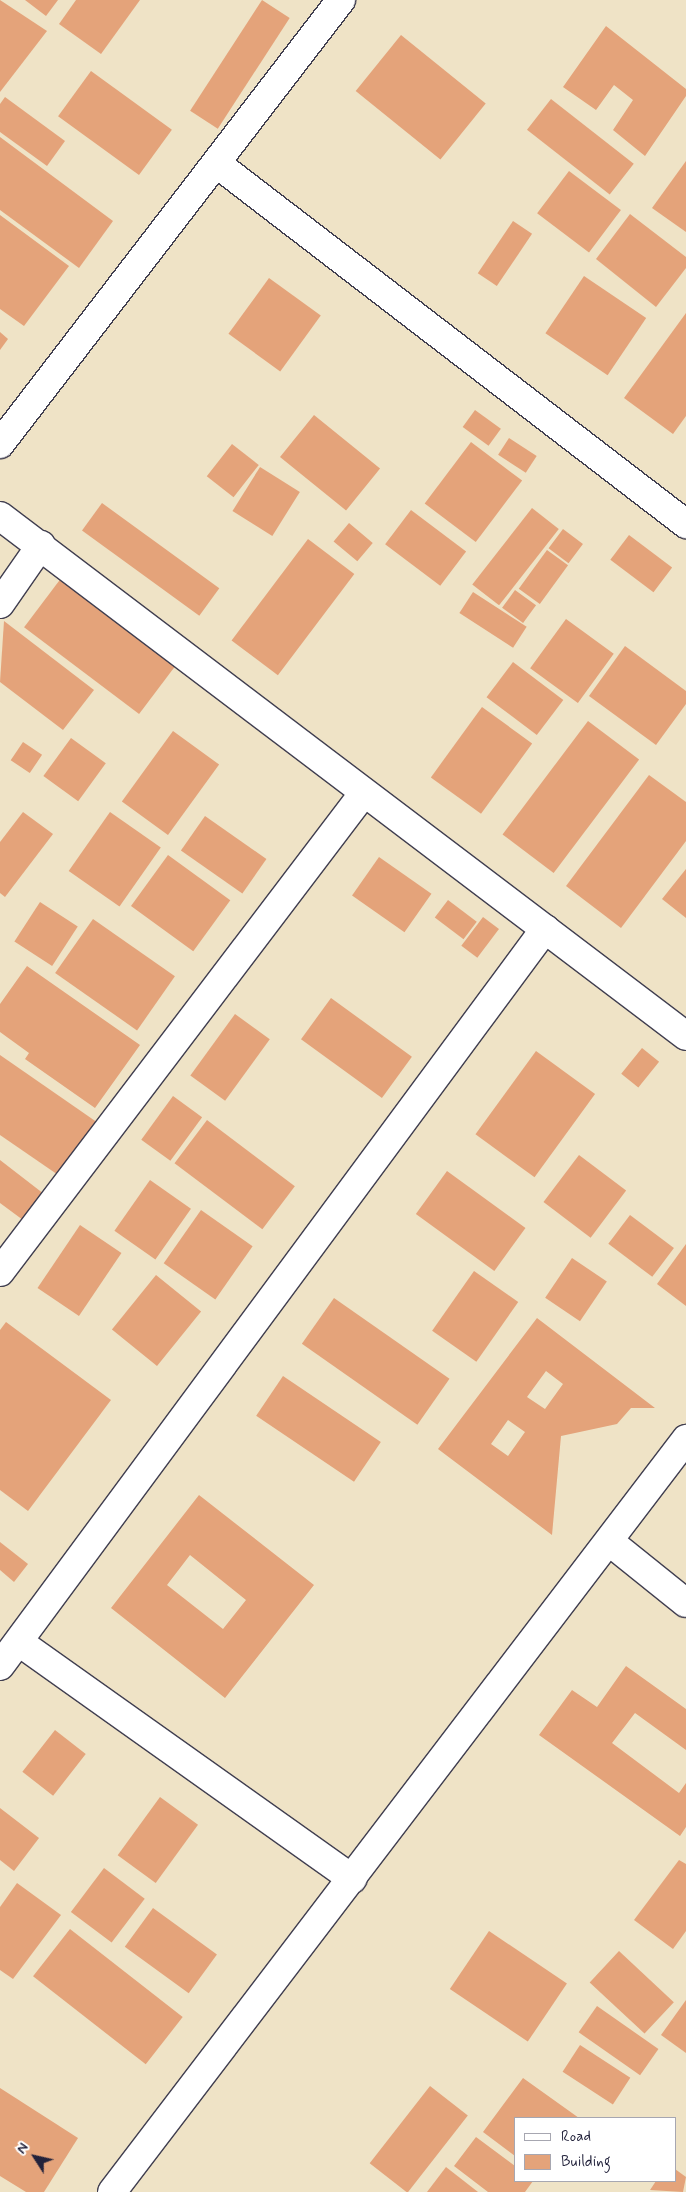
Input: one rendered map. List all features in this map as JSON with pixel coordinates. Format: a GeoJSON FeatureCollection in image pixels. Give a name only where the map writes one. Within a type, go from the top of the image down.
{"type":"FeatureCollection","features":[{"type":"Feature","properties":{"kind":"street"},"geometry":{"type":"LineString","coordinates":[[0,444],[341,0]]}},
{"type":"Feature","properties":{"kind":"street"},"geometry":{"type":"LineString","coordinates":[[216,163],[686,524]]}},
{"type":"Feature","properties":{"kind":"street"},"geometry":{"type":"LineString","coordinates":[[0,516],[41,545],[364,794],[686,1036]]}},
{"type":"Feature","properties":{"kind":"street"},"geometry":{"type":"LineString","coordinates":[[0,604],[41,545]]}},
{"type":"Feature","properties":{"kind":"street"},"geometry":{"type":"LineString","coordinates":[[0,1272],[364,794]]}},
{"type":"Feature","properties":{"kind":"street"},"geometry":{"type":"LineString","coordinates":[[0,1666],[545,929]]}},
{"type":"Feature","properties":{"kind":"street"},"geometry":{"type":"LineString","coordinates":[[112,2192],[610,1542],[686,1439]]}},
{"type":"Feature","properties":{"kind":"street"},"geometry":{"type":"LineString","coordinates":[[610,1542],[686,1603]]}},
{"type":"Feature","properties":{"kind":"street"},"geometry":{"type":"LineString","coordinates":[[19,1642],[352,1879]]}},
{"type":"Feature","properties":{"kind":"building"},"geometry":{"type":"Polygon","coordinates":[[[0,0],[47,31],[0,92],[0,0]]]}},
{"type":"Feature","properties":{"kind":"building"},"geometry":{"type":"Polygon","coordinates":[[[25,0],[58,0],[46,16],[25,0]]]}},
{"type":"Feature","properties":{"kind":"building"},"geometry":{"type":"Polygon","coordinates":[[[76,0],[140,0],[101,54],[59,24],[76,0]]]}},
{"type":"Feature","properties":{"kind":"building"},"geometry":{"type":"Polygon","coordinates":[[[262,0],[290,18],[218,129],[190,111],[262,0]]]}},
{"type":"Feature","properties":{"kind":"building"},"geometry":{"type":"Polygon","coordinates":[[[606,26],[686,89],[686,96],[645,156],[613,130],[633,100],[614,85],[596,110],[563,87],[606,26]]]}},
{"type":"Feature","properties":{"kind":"building"},"geometry":{"type":"Polygon","coordinates":[[[401,35],[486,104],[440,160],[356,91],[401,35]]]}},
{"type":"Feature","properties":{"kind":"building"},"geometry":{"type":"Polygon","coordinates":[[[91,71],[172,130],[139,175],[58,116],[91,71]]]}},
{"type":"Feature","properties":{"kind":"building"},"geometry":{"type":"Polygon","coordinates":[[[5,97],[65,141],[47,166],[0,132],[0,104],[5,97]]]}},
{"type":"Feature","properties":{"kind":"building"},"geometry":{"type":"Polygon","coordinates":[[[551,99],[634,164],[610,194],[527,130],[551,99]]]}},
{"type":"Feature","properties":{"kind":"building"},"geometry":{"type":"Polygon","coordinates":[[[0,137],[113,221],[79,268],[0,210],[0,137]]]}},
{"type":"Feature","properties":{"kind":"building"},"geometry":{"type":"Polygon","coordinates":[[[686,161],[686,232],[652,208],[686,161]]]}},
{"type":"Feature","properties":{"kind":"building"},"geometry":{"type":"Polygon","coordinates":[[[569,171],[621,210],[589,252],[537,213],[569,171]]]}},
{"type":"Feature","properties":{"kind":"building"},"geometry":{"type":"Polygon","coordinates":[[[630,214],[686,257],[686,268],[656,307],[596,259],[630,214]]]}},
{"type":"Feature","properties":{"kind":"building"},"geometry":{"type":"Polygon","coordinates":[[[0,215],[69,266],[24,326],[0,309],[0,215]]]}},
{"type":"Feature","properties":{"kind":"building"},"geometry":{"type":"Polygon","coordinates":[[[513,221],[532,234],[497,286],[478,273],[513,221]]]}},
{"type":"Feature","properties":{"kind":"building"},"geometry":{"type":"Polygon","coordinates":[[[584,276],[646,318],[608,375],[545,333],[584,276]]]}},
{"type":"Feature","properties":{"kind":"building"},"geometry":{"type":"Polygon","coordinates":[[[269,278],[321,316],[280,371],[228,334],[269,278]]]}},
{"type":"Feature","properties":{"kind":"building"},"geometry":{"type":"Polygon","coordinates":[[[686,313],[686,416],[673,434],[624,398],[686,313]]]}},
{"type":"Feature","properties":{"kind":"building"},"geometry":{"type":"Polygon","coordinates":[[[0,332],[8,339],[0,350],[0,332]]]}},
{"type":"Feature","properties":{"kind":"building"},"geometry":{"type":"Polygon","coordinates":[[[475,410],[501,429],[489,446],[463,427],[475,410]]]}},
{"type":"Feature","properties":{"kind":"building"},"geometry":{"type":"Polygon","coordinates":[[[314,415],[380,468],[346,510],[280,457],[314,415]]]}},
{"type":"Feature","properties":{"kind":"building"},"geometry":{"type":"Polygon","coordinates":[[[509,438],[537,456],[526,473],[498,455],[509,438]]]}},
{"type":"Feature","properties":{"kind":"building"},"geometry":{"type":"Polygon","coordinates":[[[471,442],[522,481],[476,542],[425,503],[471,442]]]}},
{"type":"Feature","properties":{"kind":"building"},"geometry":{"type":"Polygon","coordinates":[[[232,444],[259,465],[234,497],[207,476],[232,444]]]}},
{"type":"Feature","properties":{"kind":"building"},"geometry":{"type":"Polygon","coordinates":[[[260,467],[300,492],[272,536],[232,511],[260,467]]]}},
{"type":"Feature","properties":{"kind":"building"},"geometry":{"type":"Polygon","coordinates":[[[102,503],[219,588],[199,616],[82,531],[102,503]]]}},
{"type":"Feature","properties":{"kind":"building"},"geometry":{"type":"Polygon","coordinates":[[[532,508],[559,529],[499,605],[472,584],[532,508]]]}},
{"type":"Feature","properties":{"kind":"building"},"geometry":{"type":"Polygon","coordinates":[[[411,510],[466,552],[440,586],[385,544],[411,510]]]}},
{"type":"Feature","properties":{"kind":"building"},"geometry":{"type":"Polygon","coordinates":[[[349,523],[373,543],[357,561],[334,541],[349,523]]]}},
{"type":"Feature","properties":{"kind":"building"},"geometry":{"type":"Polygon","coordinates":[[[563,529],[583,544],[569,563],[549,548],[563,529]]]}},
{"type":"Feature","properties":{"kind":"building"},"geometry":{"type":"Polygon","coordinates":[[[629,535],[672,567],[653,592],[610,560],[629,535]]]}},
{"type":"Feature","properties":{"kind":"building"},"geometry":{"type":"Polygon","coordinates":[[[308,539],[354,574],[278,675],[232,640],[308,539]]]}},
{"type":"Feature","properties":{"kind":"building"},"geometry":{"type":"Polygon","coordinates":[[[547,550],[568,565],[540,604],[519,589],[547,550]]]}},
{"type":"Feature","properties":{"kind":"building"},"geometry":{"type":"Polygon","coordinates":[[[62,577],[177,664],[139,714],[24,627],[62,577]]]}},
{"type":"Feature","properties":{"kind":"building"},"geometry":{"type":"Polygon","coordinates":[[[515,590],[536,605],[523,623],[502,608],[515,590]]]}},
{"type":"Feature","properties":{"kind":"building"},"geometry":{"type":"Polygon","coordinates":[[[473,592],[527,627],[513,648],[459,613],[473,592]]]}},
{"type":"Feature","properties":{"kind":"building"},"geometry":{"type":"Polygon","coordinates":[[[566,619],[614,654],[578,703],[530,668],[566,619]]]}},
{"type":"Feature","properties":{"kind":"building"},"geometry":{"type":"Polygon","coordinates":[[[4,621],[94,690],[63,730],[0,682],[4,621]]]}},
{"type":"Feature","properties":{"kind":"building"},"geometry":{"type":"Polygon","coordinates":[[[625,646],[686,691],[686,704],[656,745],[589,696],[625,646]]]}},
{"type":"Feature","properties":{"kind":"building"},"geometry":{"type":"Polygon","coordinates":[[[513,662],[563,700],[537,735],[487,697],[513,662]]]}},
{"type":"Feature","properties":{"kind":"building"},"geometry":{"type":"Polygon","coordinates":[[[482,707],[532,743],[481,814],[431,777],[482,707]]]}},
{"type":"Feature","properties":{"kind":"building"},"geometry":{"type":"Polygon","coordinates":[[[588,721],[639,760],[554,873],[503,834],[588,721]]]}},
{"type":"Feature","properties":{"kind":"building"},"geometry":{"type":"Polygon","coordinates":[[[173,731],[219,765],[168,835],[122,801],[173,731]]]}},
{"type":"Feature","properties":{"kind":"building"},"geometry":{"type":"Polygon","coordinates":[[[71,738],[106,763],[78,801],[43,776],[71,738]]]}},
{"type":"Feature","properties":{"kind":"building"},"geometry":{"type":"Polygon","coordinates":[[[23,742],[42,755],[30,773],[11,760],[23,742]]]}},
{"type":"Feature","properties":{"kind":"building"},"geometry":{"type":"Polygon","coordinates":[[[649,775],[686,802],[686,841],[621,928],[566,886],[649,775]]]}},
{"type":"Feature","properties":{"kind":"building"},"geometry":{"type":"Polygon","coordinates":[[[23,812],[53,834],[5,897],[0,893],[0,842],[23,812]]]}},
{"type":"Feature","properties":{"kind":"building"},"geometry":{"type":"Polygon","coordinates":[[[110,812],[161,848],[119,907],[69,871],[110,812]]]}},
{"type":"Feature","properties":{"kind":"building"},"geometry":{"type":"Polygon","coordinates":[[[205,816],[266,859],[242,893],[181,850],[205,816]]]}},
{"type":"Feature","properties":{"kind":"building"},"geometry":{"type":"Polygon","coordinates":[[[168,855],[230,900],[193,951],[131,906],[168,855]]]}},
{"type":"Feature","properties":{"kind":"building"},"geometry":{"type":"Polygon","coordinates":[[[379,857],[431,894],[404,932],[352,896],[379,857]]]}},
{"type":"Feature","properties":{"kind":"building"},"geometry":{"type":"Polygon","coordinates":[[[686,869],[686,918],[662,899],[686,869]]]}},
{"type":"Feature","properties":{"kind":"building"},"geometry":{"type":"Polygon","coordinates":[[[448,900],[477,922],[464,939],[435,918],[448,900]]]}},
{"type":"Feature","properties":{"kind":"building"},"geometry":{"type":"Polygon","coordinates":[[[40,902],[78,927],[52,966],[14,941],[40,902]]]}},
{"type":"Feature","properties":{"kind":"building"},"geometry":{"type":"Polygon","coordinates":[[[483,917],[499,929],[477,958],[461,946],[483,917]]]}},
{"type":"Feature","properties":{"kind":"building"},"geometry":{"type":"Polygon","coordinates":[[[93,919],[175,976],[137,1030],[55,973],[93,919]]]}},
{"type":"Feature","properties":{"kind":"building"},"geometry":{"type":"Polygon","coordinates":[[[27,966],[140,1045],[95,1108],[25,1059],[29,1053],[0,1032],[0,1004],[27,966]]]}},
{"type":"Feature","properties":{"kind":"building"},"geometry":{"type":"Polygon","coordinates":[[[331,998],[412,1057],[382,1098],[301,1039],[331,998]]]}},
{"type":"Feature","properties":{"kind":"building"},"geometry":{"type":"Polygon","coordinates":[[[235,1014],[270,1039],[225,1101],[190,1075],[235,1014]]]}},
{"type":"Feature","properties":{"kind":"building"},"geometry":{"type":"Polygon","coordinates":[[[642,1048],[659,1062],[638,1087],[621,1074],[642,1048]]]}},
{"type":"Feature","properties":{"kind":"building"},"geometry":{"type":"Polygon","coordinates":[[[536,1051],[595,1094],[535,1177],[475,1134],[536,1051]]]}},
{"type":"Feature","properties":{"kind":"building"},"geometry":{"type":"Polygon","coordinates":[[[0,1055],[101,1125],[64,1179],[0,1135],[0,1055]]]}},
{"type":"Feature","properties":{"kind":"building"},"geometry":{"type":"Polygon","coordinates":[[[173,1096],[202,1117],[170,1161],[141,1140],[173,1096]]]}},
{"type":"Feature","properties":{"kind":"building"},"geometry":{"type":"Polygon","coordinates":[[[207,1120],[295,1186],[262,1229],[175,1163],[207,1120]]]}},
{"type":"Feature","properties":{"kind":"building"},"geometry":{"type":"Polygon","coordinates":[[[579,1155],[626,1191],[591,1238],[543,1202],[579,1155]]]}},
{"type":"Feature","properties":{"kind":"building"},"geometry":{"type":"Polygon","coordinates":[[[0,1160],[44,1194],[23,1220],[0,1203],[0,1160]]]}},
{"type":"Feature","properties":{"kind":"building"},"geometry":{"type":"Polygon","coordinates":[[[447,1171],[525,1228],[494,1271],[416,1214],[447,1171]]]}},
{"type":"Feature","properties":{"kind":"building"},"geometry":{"type":"Polygon","coordinates":[[[150,1180],[191,1209],[155,1259],[114,1231],[150,1180]]]}},
{"type":"Feature","properties":{"kind":"building"},"geometry":{"type":"Polygon","coordinates":[[[201,1210],[253,1246],[215,1299],[164,1263],[201,1210]]]}},
{"type":"Feature","properties":{"kind":"building"},"geometry":{"type":"Polygon","coordinates":[[[630,1215],[674,1248],[652,1277],[608,1244],[630,1215]]]}},
{"type":"Feature","properties":{"kind":"building"},"geometry":{"type":"Polygon","coordinates":[[[80,1225],[121,1253],[79,1316],[38,1288],[80,1225]]]}},
{"type":"Feature","properties":{"kind":"building"},"geometry":{"type":"Polygon","coordinates":[[[686,1244],[686,1306],[657,1284],[686,1244]]]}},
{"type":"Feature","properties":{"kind":"building"},"geometry":{"type":"Polygon","coordinates":[[[572,1258],[607,1281],[580,1321],[545,1298],[572,1258]]]}},
{"type":"Feature","properties":{"kind":"building"},"geometry":{"type":"Polygon","coordinates":[[[474,1271],[518,1302],[476,1362],[432,1331],[474,1271]]]}},
{"type":"Feature","properties":{"kind":"building"},"geometry":{"type":"Polygon","coordinates":[[[156,1275],[201,1312],[157,1366],[112,1329],[156,1275]]]}},
{"type":"Feature","properties":{"kind":"building"},"geometry":{"type":"Polygon","coordinates":[[[334,1298],[450,1379],[417,1425],[302,1344],[334,1298]]]}},
{"type":"Feature","properties":{"kind":"building"},"geometry":{"type":"Polygon","coordinates":[[[537,1318],[655,1408],[631,1408],[617,1424],[561,1436],[552,1535],[438,1449],[537,1318]],[[546,1371],[527,1397],[545,1409],[563,1384],[546,1371]],[[508,1420],[491,1444],[508,1456],[525,1432],[508,1420]]]}},
{"type":"Feature","properties":{"kind":"building"},"geometry":{"type":"Polygon","coordinates":[[[6,1322],[111,1400],[28,1511],[0,1490],[0,1330],[6,1322]]]}},
{"type":"Feature","properties":{"kind":"building"},"geometry":{"type":"Polygon","coordinates":[[[283,1376],[381,1442],[354,1482],[256,1416],[283,1376]]]}},
{"type":"Feature","properties":{"kind":"building"},"geometry":{"type":"Polygon","coordinates":[[[199,1495],[314,1585],[225,1698],[111,1608],[199,1495]],[[190,1555],[167,1585],[223,1629],[246,1600],[190,1555]]]}},
{"type":"Feature","properties":{"kind":"building"},"geometry":{"type":"Polygon","coordinates":[[[0,1542],[28,1564],[14,1582],[0,1570],[0,1542]]]}},
{"type":"Feature","properties":{"kind":"building"},"geometry":{"type":"Polygon","coordinates":[[[626,1666],[686,1709],[686,1750],[635,1713],[612,1743],[679,1793],[686,1783],[686,1827],[680,1836],[539,1735],[572,1690],[597,1707],[626,1666]]]}},
{"type":"Feature","properties":{"kind":"building"},"geometry":{"type":"Polygon","coordinates":[[[55,1730],[86,1754],[53,1796],[22,1772],[55,1730]]]}},
{"type":"Feature","properties":{"kind":"building"},"geometry":{"type":"Polygon","coordinates":[[[160,1797],[198,1825],[156,1883],[118,1855],[160,1797]]]}},
{"type":"Feature","properties":{"kind":"building"},"geometry":{"type":"Polygon","coordinates":[[[0,1808],[39,1838],[14,1871],[0,1860],[0,1808]]]}},
{"type":"Feature","properties":{"kind":"building"},"geometry":{"type":"Polygon","coordinates":[[[679,1860],[686,1864],[686,1931],[673,1949],[634,1920],[679,1860]]]}},
{"type":"Feature","properties":{"kind":"building"},"geometry":{"type":"Polygon","coordinates":[[[104,1868],[145,1899],[112,1943],[71,1912],[104,1868]]]}},
{"type":"Feature","properties":{"kind":"building"},"geometry":{"type":"Polygon","coordinates":[[[17,1883],[61,1915],[13,1979],[0,1970],[0,1907],[17,1883]]]}},
{"type":"Feature","properties":{"kind":"building"},"geometry":{"type":"Polygon","coordinates":[[[153,1908],[217,1954],[189,1993],[125,1947],[153,1908]]]}},
{"type":"Feature","properties":{"kind":"building"},"geometry":{"type":"Polygon","coordinates":[[[70,1929],[183,2017],[146,2064],[33,1976],[70,1929]]]}},
{"type":"Feature","properties":{"kind":"building"},"geometry":{"type":"Polygon","coordinates":[[[489,1931],[567,1984],[528,2042],[450,1989],[489,1931]]]}},
{"type":"Feature","properties":{"kind":"building"},"geometry":{"type":"Polygon","coordinates":[[[619,1951],[674,2002],[645,2034],[590,1982],[619,1951]]]}},
{"type":"Feature","properties":{"kind":"building"},"geometry":{"type":"Polygon","coordinates":[[[686,2000],[686,2053],[661,2035],[686,2000]]]}},
{"type":"Feature","properties":{"kind":"building"},"geometry":{"type":"Polygon","coordinates":[[[597,2006],[658,2049],[640,2075],[579,2032],[597,2006]]]}},
{"type":"Feature","properties":{"kind":"building"},"geometry":{"type":"Polygon","coordinates":[[[580,2045],[630,2078],[613,2105],[563,2072],[580,2045]]]}},
{"type":"Feature","properties":{"kind":"building"},"geometry":{"type":"Polygon","coordinates":[[[523,2078],[578,2117],[514,2117],[514,2155],[483,2132],[523,2078]]]}},
{"type":"Feature","properties":{"kind":"building"},"geometry":{"type":"Polygon","coordinates":[[[430,2086],[468,2116],[408,2192],[370,2163],[430,2086]]]}},
{"type":"Feature","properties":{"kind":"building"},"geometry":{"type":"Polygon","coordinates":[[[0,2088],[78,2138],[44,2192],[26,2192],[0,2176],[0,2088]]]}},
{"type":"Feature","properties":{"kind":"building"},"geometry":{"type":"Polygon","coordinates":[[[476,2137],[514,2165],[514,2182],[532,2182],[525,2192],[488,2192],[454,2166],[476,2137]]]}},
{"type":"Feature","properties":{"kind":"building"},"geometry":{"type":"Polygon","coordinates":[[[446,2167],[478,2192],[427,2192],[446,2167]]]}},
{"type":"Feature","properties":{"kind":"building"},"geometry":{"type":"Polygon","coordinates":[[[676,2170],[686,2177],[683,2192],[650,2190],[655,2182],[676,2182],[676,2170]]]}}]}
